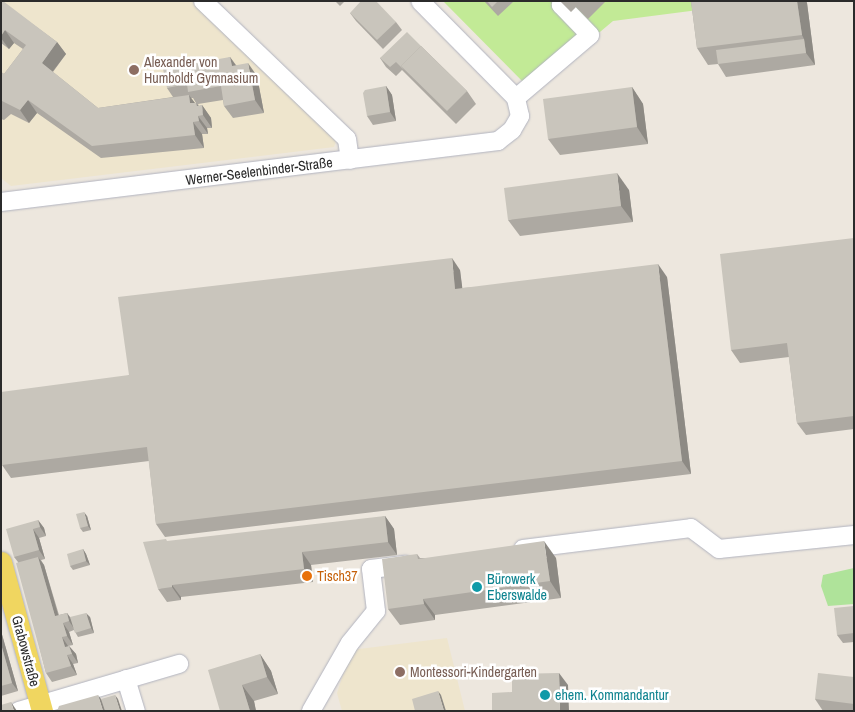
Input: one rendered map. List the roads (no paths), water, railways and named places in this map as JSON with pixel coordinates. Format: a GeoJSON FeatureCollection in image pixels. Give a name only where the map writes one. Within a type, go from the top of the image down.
{"type":"FeatureCollection","features":[{"type":"Feature","properties":{"kind":"main road","name":"Grabowstraße"},"geometry":{"type":"LineString","coordinates":[[1,562],[41,708]]}},
{"type":"Feature","properties":{"kind":"street"},"geometry":{"type":"LineString","coordinates":[[203,1],[347,139],[350,160]]}},
{"type":"Feature","properties":{"kind":"street"},"geometry":{"type":"LineString","coordinates":[[420,1],[516,98],[590,35],[561,5],[563,4]]}},
{"type":"Feature","properties":{"kind":"street","name":"Werner-Seelenbinder-Straße"},"geometry":{"type":"LineString","coordinates":[[1,202],[498,141],[512,130],[520,116],[516,98]]}},
{"type":"Feature","properties":{"kind":"street"},"geometry":{"type":"LineString","coordinates":[[506,552],[691,528],[719,550],[854,535]]}},
{"type":"Feature","properties":{"kind":"street"},"geometry":{"type":"LineString","coordinates":[[310,711],[350,644],[376,611],[371,570],[419,563]]}},
{"type":"Feature","properties":{"kind":"street"},"geometry":{"type":"LineString","coordinates":[[19,711],[41,708],[126,679],[179,664]]}},
{"type":"Feature","properties":{"kind":"street"},"geometry":{"type":"LineString","coordinates":[[126,679],[136,711]]}},
{"type":"Feature","properties":{"kind":"place","name":"Alexander von Humboldt Gymnasium"},"geometry":{"type":"Point","coordinates":[134,70]}},
{"type":"Feature","properties":{"kind":"place","name":"Tisch37"},"geometry":{"type":"Point","coordinates":[307,576]}},
{"type":"Feature","properties":{"kind":"place","name":"Bürowerk Eberswalde"},"geometry":{"type":"Point","coordinates":[477,587]}},
{"type":"Feature","properties":{"kind":"place","name":"Montessori-Kindergarten"},"geometry":{"type":"Point","coordinates":[400,672]}},
{"type":"Feature","properties":{"kind":"place","name":"ehem. Kommandantur"},"geometry":{"type":"Point","coordinates":[545,695]}}]}
